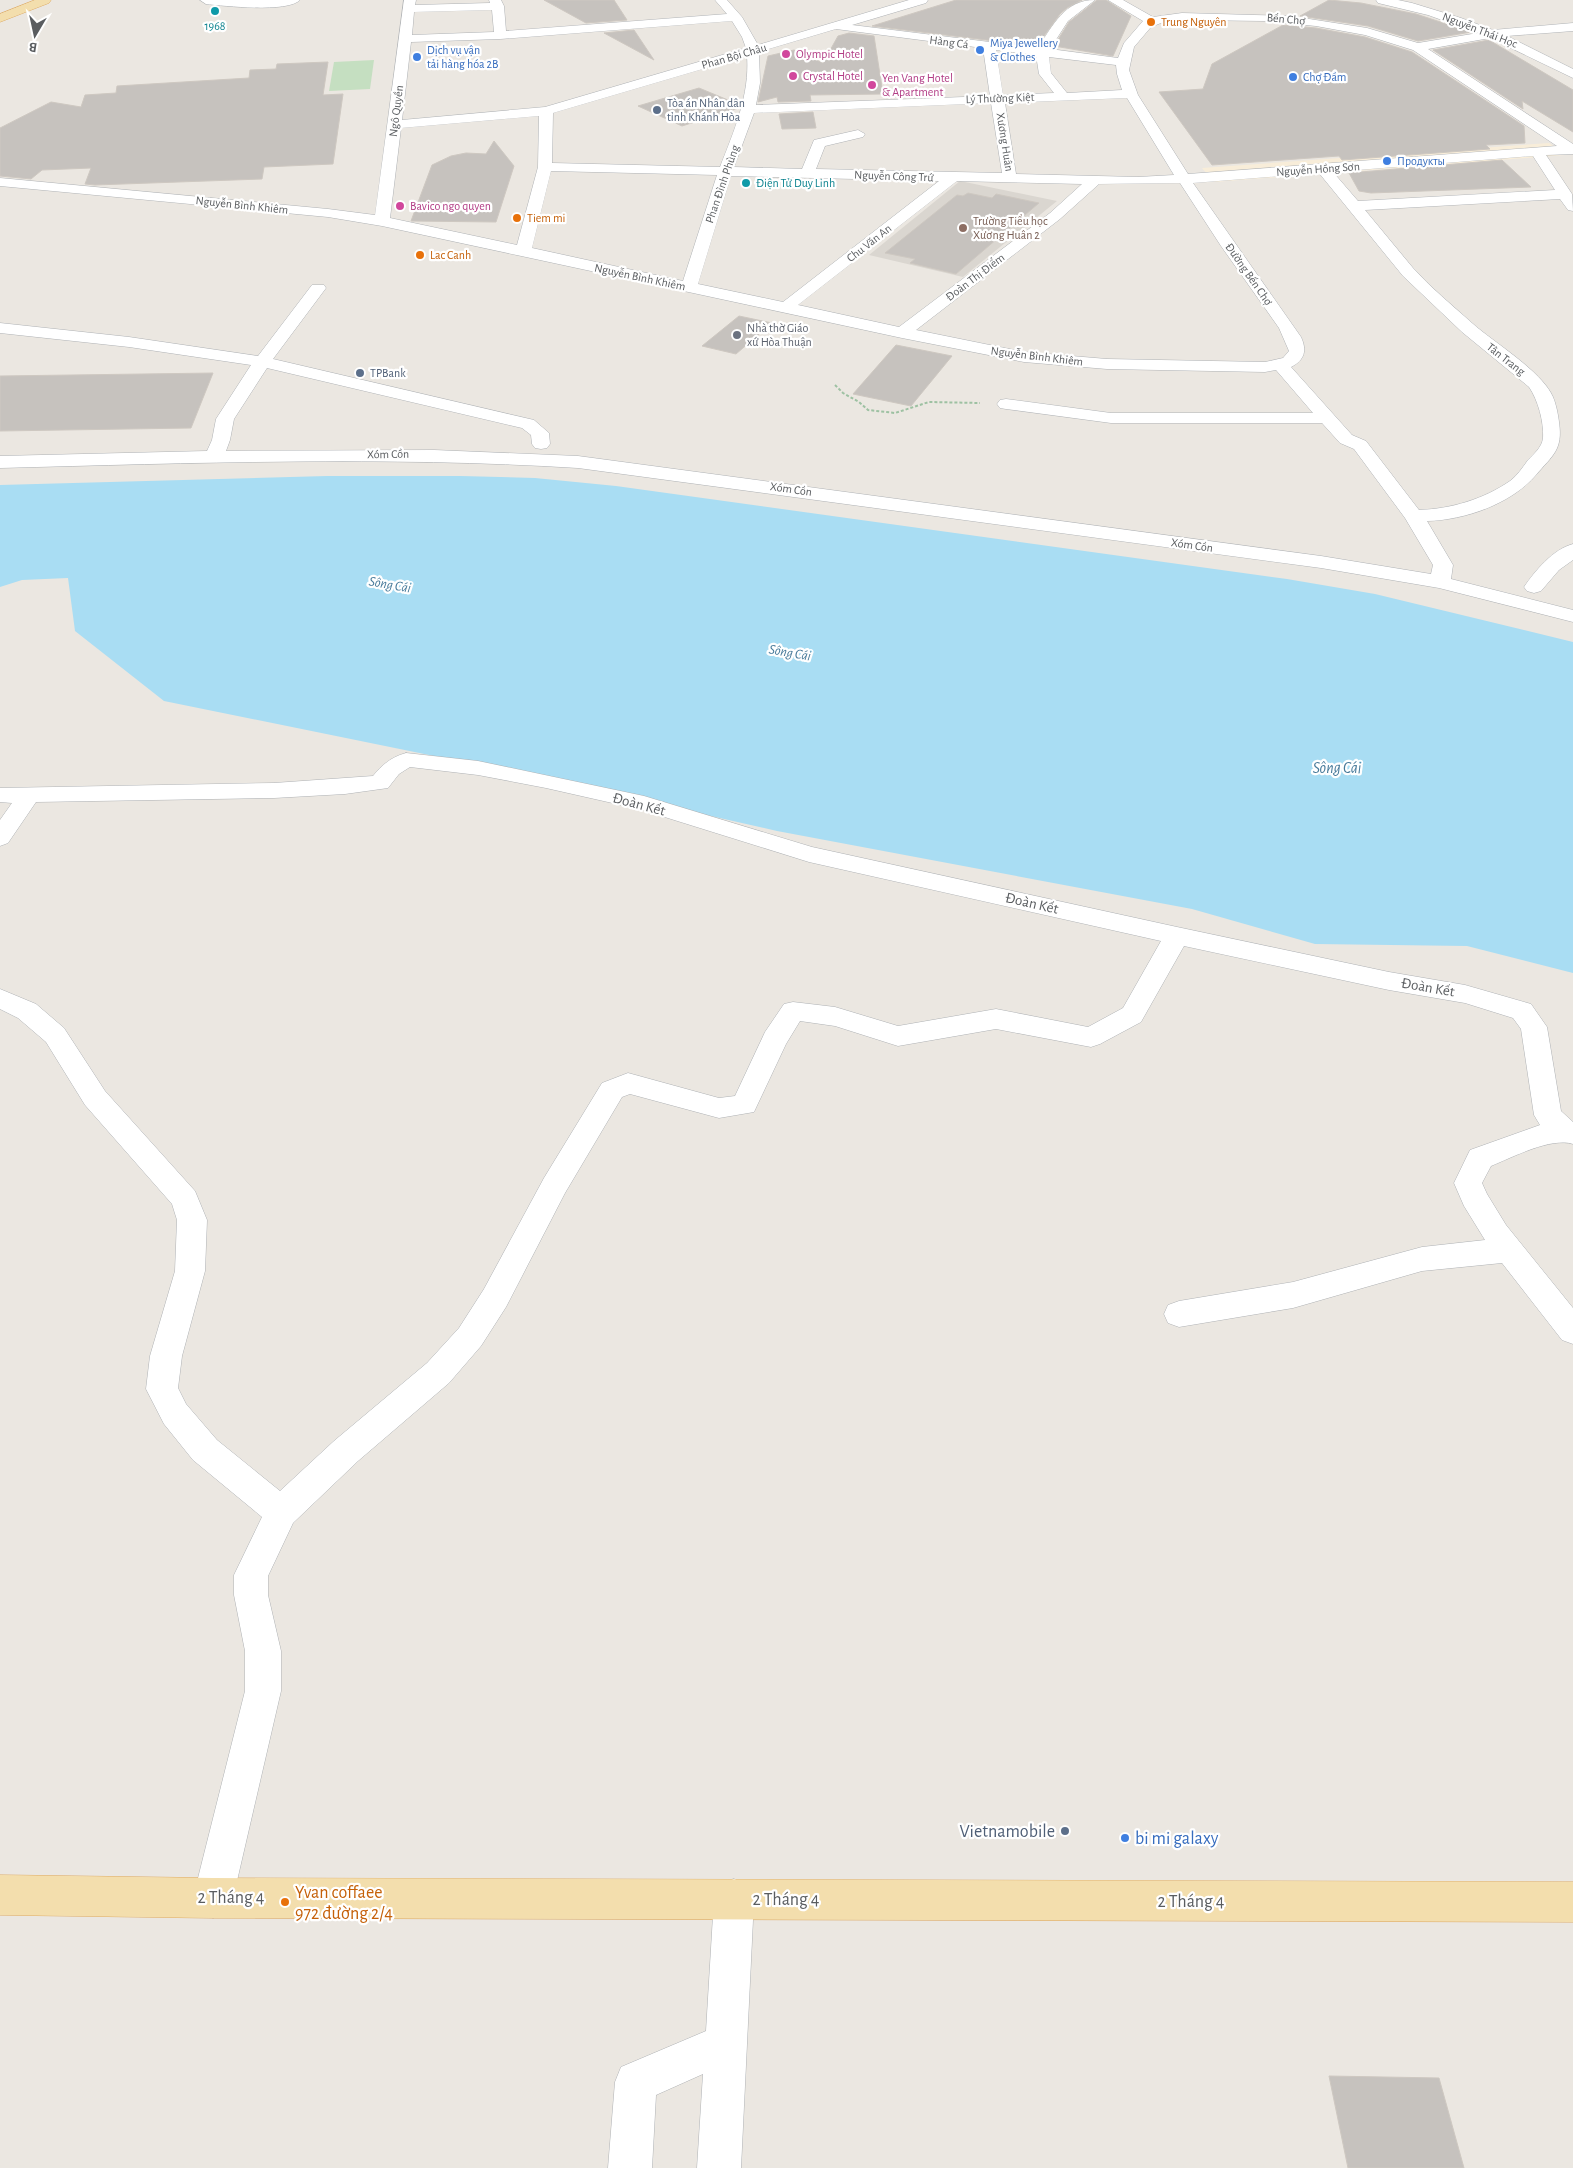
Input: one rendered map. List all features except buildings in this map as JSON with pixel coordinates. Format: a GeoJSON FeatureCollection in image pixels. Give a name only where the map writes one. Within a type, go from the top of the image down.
{"type":"FeatureCollection","features":[{"type":"Feature","properties":{"kind":"main road"},"geometry":{"type":"LineString","coordinates":[[0,8],[20,0]]}},
{"type":"Feature","properties":{"kind":"main road"},"geometry":{"type":"LineString","coordinates":[[0,18],[45,0]]}},
{"type":"Feature","properties":{"kind":"main road","name":"2 Tháng 4"},"geometry":{"type":"LineString","coordinates":[[0,1895],[212,1898],[354,1896],[1573,1902]]}},
{"type":"Feature","properties":{"kind":"street"},"geometry":{"type":"LineString","coordinates":[[206,0],[253,5],[294,0]]}},
{"type":"Feature","properties":{"kind":"street"},"geometry":{"type":"LineString","coordinates":[[721,0],[736,17],[753,50]]}},
{"type":"Feature","properties":{"kind":"street","name":"Phan Bội Châu"},"geometry":{"type":"LineString","coordinates":[[394,126],[546,111],[922,0]]}},
{"type":"Feature","properties":{"kind":"street"},"geometry":{"type":"LineString","coordinates":[[1063,96],[1045,74],[1042,52],[1063,19],[1089,0]]}},
{"type":"Feature","properties":{"kind":"street"},"geometry":{"type":"LineString","coordinates":[[1114,0],[1151,21],[1143,27],[1129,44],[1122,62],[1123,74],[1132,94],[1183,179]]}},
{"type":"Feature","properties":{"kind":"street","name":"Nguyễn Thái Học"},"geometry":{"type":"LineString","coordinates":[[1382,0],[1441,14],[1493,34],[1523,47],[1573,74]]}},
{"type":"Feature","properties":{"kind":"street"},"geometry":{"type":"LineString","coordinates":[[867,2],[889,10]]}},
{"type":"Feature","properties":{"kind":"street"},"geometry":{"type":"LineString","coordinates":[[409,5],[496,3],[500,35]]}},
{"type":"Feature","properties":{"kind":"street"},"geometry":{"type":"LineString","coordinates":[[1169,4],[1188,17]]}},
{"type":"Feature","properties":{"kind":"street","name":"Ngô Quyền"},"geometry":{"type":"LineString","coordinates":[[382,221],[409,5]]}},
{"type":"Feature","properties":{"kind":"street"},"geometry":{"type":"LineString","coordinates":[[405,39],[500,35],[736,17]]}},
{"type":"Feature","properties":{"kind":"street","name":"Bến Chợ"},"geometry":{"type":"LineString","coordinates":[[1151,21],[1188,17],[1277,18],[1316,22],[1374,33],[1416,47],[1573,150]]}},
{"type":"Feature","properties":{"kind":"street","name":"Hàng Cá"},"geometry":{"type":"LineString","coordinates":[[835,26],[878,33],[1122,62]]}},
{"type":"Feature","properties":{"kind":"street"},"geometry":{"type":"LineString","coordinates":[[1416,47],[1493,34],[1573,27]]}},
{"type":"Feature","properties":{"kind":"street","name":"Xương Huân"},"geometry":{"type":"LineString","coordinates":[[989,46],[1010,179]]}},
{"type":"Feature","properties":{"kind":"street","name":"Phan Đình Phùng"},"geometry":{"type":"LineString","coordinates":[[689,287],[748,109],[753,74],[753,50]]}},
{"type":"Feature","properties":{"kind":"street","name":"Lý Thường Kiệt"},"geometry":{"type":"LineString","coordinates":[[748,109],[1132,94]]}},
{"type":"Feature","properties":{"kind":"street"},"geometry":{"type":"LineString","coordinates":[[523,252],[546,167],[546,111]]}},
{"type":"Feature","properties":{"kind":"street"},"geometry":{"type":"LineString","coordinates":[[807,173],[819,143],[858,134]]}},
{"type":"Feature","properties":{"kind":"street","name":"Nguyễn Hồng Sơn"},"geometry":{"type":"LineString","coordinates":[[1183,179],[1573,150]]}},
{"type":"Feature","properties":{"kind":"street"},"geometry":{"type":"LineString","coordinates":[[1537,152],[1569,200]]}},
{"type":"Feature","properties":{"kind":"street","name":"Nguyễn Công Trứ"},"geometry":{"type":"LineString","coordinates":[[546,167],[1094,181],[1183,179]]}},
{"type":"Feature","properties":{"kind":"street","name":"Tân Trang"},"geometry":{"type":"LineString","coordinates":[[1323,169],[1409,273],[1468,328],[1528,376],[1544,396],[1549,414],[1552,439],[1547,450],[1518,484],[1484,502],[1464,509],[1442,515],[1414,516]]}},
{"type":"Feature","properties":{"kind":"street","name":"Chu Văn An"},"geometry":{"type":"LineString","coordinates":[[785,308],[953,178]]}},
{"type":"Feature","properties":{"kind":"street","name":"Đường Bến Chợ"},"geometry":{"type":"LineString","coordinates":[[1183,179],[1279,316],[1297,346],[1296,354],[1292,360],[1280,365]]}},
{"type":"Feature","properties":{"kind":"street","name":"Đoàn Thị Điểm"},"geometry":{"type":"LineString","coordinates":[[902,333],[1055,216],[1094,181]]}},
{"type":"Feature","properties":{"kind":"street","name":"Nguyễn Bình Khiêm"},"geometry":{"type":"LineString","coordinates":[[0,182],[328,213],[382,221],[1007,354],[1065,361],[1144,366],[1265,367],[1280,365]]}},
{"type":"Feature","properties":{"kind":"street"},"geometry":{"type":"LineString","coordinates":[[1353,206],[1569,200]]}},
{"type":"Feature","properties":{"kind":"street"},"geometry":{"type":"LineString","coordinates":[[217,449],[225,419],[262,362],[326,290],[314,321]]}},
{"type":"Feature","properties":{"kind":"street"},"geometry":{"type":"LineString","coordinates":[[0,328],[129,342],[282,366],[528,424],[540,433],[541,444]]}},
{"type":"Feature","properties":{"kind":"street"},"geometry":{"type":"LineString","coordinates":[[271,381],[292,351]]}},
{"type":"Feature","properties":{"kind":"street"},"geometry":{"type":"LineString","coordinates":[[1280,365],[1346,439],[1360,445],[1414,516],[1441,574]]}},
{"type":"Feature","properties":{"kind":"street"},"geometry":{"type":"LineString","coordinates":[[1006,404],[1111,418],[1327,418]]}},
{"type":"Feature","properties":{"kind":"street"},"geometry":{"type":"LineString","coordinates":[[217,449],[245,420]]}},
{"type":"Feature","properties":{"kind":"street","name":"Xóm Cồn"},"geometry":{"type":"LineString","coordinates":[[0,462],[217,449],[541,444],[591,446]]}},
{"type":"Feature","properties":{"kind":"street","name":"Xóm Cồn"},"geometry":{"type":"LineString","coordinates":[[0,446],[420,454],[491,456],[578,462],[1321,562],[1526,585],[1573,550]]}},
{"type":"Feature","properties":{"kind":"street","name":"Xóm Cồn"},"geometry":{"type":"LineString","coordinates":[[630,451],[1378,554],[1573,616]]}},
{"type":"Feature","properties":{"kind":"street","name":"Đoàn Kết"},"geometry":{"type":"LineString","coordinates":[[28,796],[93,793],[215,792],[353,786],[380,783],[391,769],[406,760],[478,768],[644,803],[809,854],[1177,936],[1465,994],[1522,1011],[1534,1026],[1548,1115],[1569,1131]]}},
{"type":"Feature","properties":{"kind":"street"},"geometry":{"type":"LineString","coordinates":[[0,795],[28,796]]}},
{"type":"Feature","properties":{"kind":"street"},"geometry":{"type":"LineString","coordinates":[[0,838],[28,796]]}},
{"type":"Feature","properties":{"kind":"street"},"geometry":{"type":"LineString","coordinates":[[212,1898],[263,1691],[263,1651],[250,1595],[251,1574],[281,1512],[346,1451],[438,1373],[470,1337],[495,1298],[554,1186],[612,1090],[628,1082],[719,1108],[744,1105],[784,1021],[793,1011],[835,1017],[898,1036],[996,1019],[1091,1037],[1132,1016],[1177,936]]}},
{"type":"Feature","properties":{"kind":"street"},"geometry":{"type":"LineString","coordinates":[[0,998],[27,1011],[55,1035],[95,1098],[185,1199],[192,1220],[190,1271],[166,1356],[162,1389],[175,1414],[205,1450],[281,1512]]}},
{"type":"Feature","properties":{"kind":"street"},"geometry":{"type":"LineString","coordinates":[[1569,1131],[1545,1134],[1480,1158],[1468,1183],[1474,1198],[1510,1250],[1573,1331]]}},
{"type":"Feature","properties":{"kind":"street"},"geometry":{"type":"LineString","coordinates":[[1179,1314],[1293,1295],[1422,1258],[1510,1250]]}},
{"type":"Feature","properties":{"kind":"street"},"geometry":{"type":"LineString","coordinates":[[719,2168],[734,1899]]}},
{"type":"Feature","properties":{"kind":"street"},"geometry":{"type":"LineString","coordinates":[[630,2168],[636,2082],[725,2044]]}},
{"type":"Feature","properties":{"kind":"path"},"geometry":{"type":"LineString","coordinates":[[835,385],[842,395],[860,401],[868,410],[896,413],[929,402],[1006,404]]}},
{"type":"Feature","properties":{"kind":"shaded area","name":"Продукты"},"geometry":{"type":"Polygon","coordinates":[[[1549,143],[1565,155],[1214,182],[1202,168],[1549,143]]]}},
{"type":"Feature","properties":{"kind":"shaded area","name":"Trường Tiểu học Xương Huân 2"},"geometry":{"type":"Polygon","coordinates":[[[960,181],[1057,201],[963,277],[869,255],[960,181]]]}},
{"type":"Feature","properties":{"kind":"green space"},"geometry":{"type":"Polygon","coordinates":[[[374,60],[370,89],[329,91],[334,62],[374,60]]]}},
{"type":"Feature","properties":{"kind":"water","name":"Sông Cái"},"geometry":{"type":"Polygon","coordinates":[[[327,476],[535,478],[616,486],[1287,579],[1375,594],[1573,642],[1573,973],[1467,946],[1315,944],[1192,909],[777,831],[547,779],[164,701],[75,631],[68,578],[22,580],[0,587],[0,485],[327,476]]]}},
{"type":"Feature","properties":{"kind":"place","name":"1968"},"geometry":{"type":"Point","coordinates":[215,11]}},
{"type":"Feature","properties":{"kind":"place","name":"Trung Nguyên"},"geometry":{"type":"Point","coordinates":[1151,22]}},
{"type":"Feature","properties":{"kind":"place","name":"Miya Jewellery & Clothes"},"geometry":{"type":"Point","coordinates":[980,50]}},
{"type":"Feature","properties":{"kind":"place","name":"Olympic Hotel"},"geometry":{"type":"Point","coordinates":[786,54]}},
{"type":"Feature","properties":{"kind":"place","name":"Dịch vụ vận tải hàng hóa 2B"},"geometry":{"type":"Point","coordinates":[417,57]}},
{"type":"Feature","properties":{"kind":"place","name":"Crystal Hotel"},"geometry":{"type":"Point","coordinates":[793,76]}},
{"type":"Feature","properties":{"kind":"place","name":"Chợ Đầm"},"geometry":{"type":"Point","coordinates":[1293,77]}},
{"type":"Feature","properties":{"kind":"place","name":"Yen Vang Hotel & Apartment"},"geometry":{"type":"Point","coordinates":[872,85]}},
{"type":"Feature","properties":{"kind":"place","name":"Tòa án Nhân dân tỉnh Khánh Hòa"},"geometry":{"type":"Point","coordinates":[657,110]}},
{"type":"Feature","properties":{"kind":"place","name":"Продукты"},"geometry":{"type":"Point","coordinates":[1387,161]}},
{"type":"Feature","properties":{"kind":"place","name":"Điện Tử Duy Linh"},"geometry":{"type":"Point","coordinates":[746,183]}},
{"type":"Feature","properties":{"kind":"place","name":"Bavico ngo quyen"},"geometry":{"type":"Point","coordinates":[400,206]}},
{"type":"Feature","properties":{"kind":"place","name":"Tiem mi"},"geometry":{"type":"Point","coordinates":[517,218]}},
{"type":"Feature","properties":{"kind":"place","name":"Trường Tiểu học Xương Huân 2"},"geometry":{"type":"Point","coordinates":[963,228]}},
{"type":"Feature","properties":{"kind":"place","name":"Lac Canh"},"geometry":{"type":"Point","coordinates":[420,255]}},
{"type":"Feature","properties":{"kind":"place","name":"Nhà thờ Giáo xứ Hòa Thuận"},"geometry":{"type":"Point","coordinates":[737,335]}},
{"type":"Feature","properties":{"kind":"place","name":"TPBank"},"geometry":{"type":"Point","coordinates":[360,373]}},
{"type":"Feature","properties":{"kind":"place","name":"Vietnamobile"},"geometry":{"type":"Point","coordinates":[1065,1831]}},
{"type":"Feature","properties":{"kind":"place","name":"bi mi galaxy"},"geometry":{"type":"Point","coordinates":[1125,1838]}},
{"type":"Feature","properties":{"kind":"place","name":"Yvan coffaee 972 đường 2/4"},"geometry":{"type":"Point","coordinates":[285,1902]}}]}
